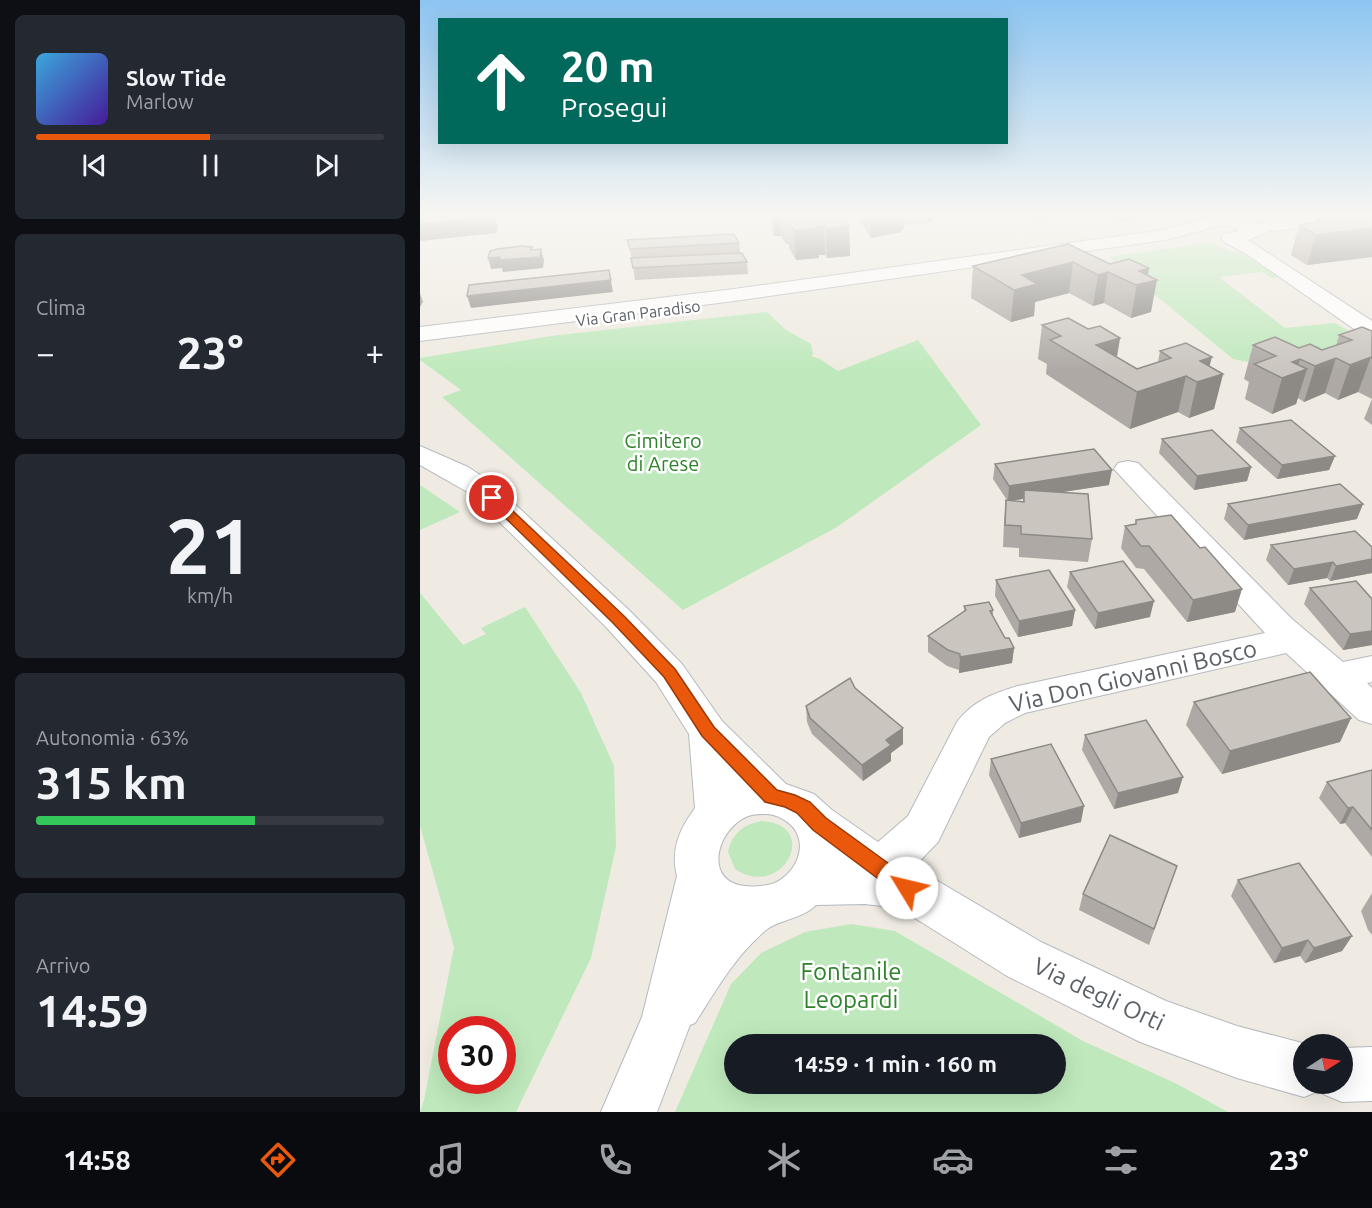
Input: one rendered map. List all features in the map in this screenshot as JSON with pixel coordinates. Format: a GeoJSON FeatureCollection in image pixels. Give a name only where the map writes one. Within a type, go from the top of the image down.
{"type":"FeatureCollection","features":[{"type":"Feature","properties":{"kind":"street","name":"Via Gran Paradiso"},"geometry":{"type":"LineString","coordinates":[[420,334],[780,289],[928,268]]}},
{"type":"Feature","properties":{"kind":"street","name":"Via Gran Paradiso"},"geometry":{"type":"LineString","coordinates":[[420,340],[703,306],[972,268]]}},
{"type":"Feature","properties":{"kind":"street"},"geometry":{"type":"LineString","coordinates":[[1280,268],[1372,331]]}},
{"type":"Feature","properties":{"kind":"street"},"geometry":{"type":"LineString","coordinates":[[420,454],[458,473],[481,488],[618,619],[669,673],[708,732],[771,796]]}},
{"type":"Feature","properties":{"kind":"street","name":"Via Don Giovanni Bosco"},"geometry":{"type":"LineString","coordinates":[[1128,469],[1292,639],[1372,710]]}},
{"type":"Feature","properties":{"kind":"street","name":"Via Don Giovanni Bosco"},"geometry":{"type":"LineString","coordinates":[[892,877],[898,853],[923,829],[971,733],[981,718],[996,709],[1018,700],[1292,639]]}},
{"type":"Feature","properties":{"kind":"street"},"geometry":{"type":"LineString","coordinates":[[1336,677],[1372,669]]}},
{"type":"Feature","properties":{"kind":"street"},"geometry":{"type":"LineString","coordinates":[[708,732],[717,815]]}},
{"type":"Feature","properties":{"kind":"street"},"geometry":{"type":"LineString","coordinates":[[771,796],[789,800],[804,807],[819,824],[823,838],[823,851],[818,869],[807,885],[783,902],[756,909],[737,907],[720,901],[699,877],[695,861],[698,844],[705,829],[717,815],[734,804],[752,798],[771,796]]}},
{"type":"Feature","properties":{"kind":"street","name":"Via degli Orti"},"geometry":{"type":"LineString","coordinates":[[819,824],[892,877],[1024,959],[1158,1024],[1237,1052],[1293,1067]]}},
{"type":"Feature","properties":{"kind":"street"},"geometry":{"type":"LineString","coordinates":[[629,1112],[667,1019],[699,877]]}},
{"type":"Feature","properties":{"kind":"street","name":"Via degli Orti"},"geometry":{"type":"LineString","coordinates":[[807,885],[865,883],[892,877]]}},
{"type":"Feature","properties":{"kind":"street"},"geometry":{"type":"LineString","coordinates":[[667,1019],[712,953],[756,909]]}},
{"type":"Feature","properties":{"kind":"street"},"geometry":{"type":"LineString","coordinates":[[1353,1075],[1372,1074]]}},
{"type":"Feature","properties":{"kind":"green space"},"geometry":{"type":"Polygon","coordinates":[[[1122,268],[1264,268],[1278,277],[1271,278],[1263,272],[1219,277],[1285,328],[1335,323],[1372,345],[1248,362],[1233,359],[1122,268]]]}},
{"type":"Feature","properties":{"kind":"green space","name":"Cimitero di Arese"},"geometry":{"type":"Polygon","coordinates":[[[767,312],[786,330],[811,344],[813,354],[811,356],[838,371],[918,340],[981,425],[837,527],[683,610],[442,397],[461,390],[420,360],[420,358],[551,336],[767,312]]]}},
{"type":"Feature","properties":{"kind":"green space"},"geometry":{"type":"Polygon","coordinates":[[[420,485],[460,512],[420,530],[420,485]]]}},
{"type":"Feature","properties":{"kind":"green space"},"geometry":{"type":"Polygon","coordinates":[[[420,593],[463,645],[486,634],[481,628],[525,607],[581,693],[614,766],[616,847],[591,958],[516,1112],[420,1112],[438,1029],[438,1094],[516,1094],[516,1016],[440,1016],[454,947],[420,826],[420,593]]]}},
{"type":"Feature","properties":{"kind":"green space"},"geometry":{"type":"Polygon","coordinates":[[[762,821],[780,826],[790,835],[792,846],[789,858],[780,869],[767,876],[752,876],[735,869],[728,852],[732,840],[740,830],[762,821]]]}},
{"type":"Feature","properties":{"kind":"green space","name":"Fontanile Leopardi"},"geometry":{"type":"Polygon","coordinates":[[[851,924],[895,931],[1083,1041],[1175,1083],[1228,1112],[675,1112],[731,984],[761,953],[805,932],[851,924]]]}},
{"type":"Feature","properties":{"kind":"building"},"geometry":{"type":"Polygon","coordinates":[[[976,268],[1050,268],[1022,275],[1037,284],[1014,290],[976,268]]]}},
{"type":"Feature","properties":{"kind":"building"},"geometry":{"type":"Polygon","coordinates":[[[1084,268],[1149,268],[1139,271],[1157,280],[1136,285],[1108,272],[1098,275],[1084,268]]]}},
{"type":"Feature","properties":{"kind":"building"},"geometry":{"type":"Polygon","coordinates":[[[609,270],[611,280],[467,296],[469,285],[609,270]]]}},
{"type":"Feature","properties":{"kind":"building"},"geometry":{"type":"Polygon","coordinates":[[[1068,318],[1088,329],[1100,326],[1120,338],[1096,345],[1137,369],[1171,358],[1160,351],[1186,343],[1212,357],[1200,361],[1223,374],[1197,382],[1186,376],[1137,392],[1050,340],[1061,336],[1042,325],[1068,318]]]}},
{"type":"Feature","properties":{"kind":"building"},"geometry":{"type":"Polygon","coordinates":[[[1362,327],[1372,331],[1372,358],[1350,365],[1336,358],[1315,366],[1300,359],[1292,362],[1307,369],[1282,378],[1254,364],[1276,356],[1253,345],[1275,337],[1299,348],[1310,344],[1322,350],[1352,340],[1339,335],[1362,327]]]}},
{"type":"Feature","properties":{"kind":"building"},"geometry":{"type":"Polygon","coordinates":[[[1291,420],[1335,456],[1282,465],[1240,428],[1291,420]]]}},
{"type":"Feature","properties":{"kind":"building"},"geometry":{"type":"Polygon","coordinates":[[[1212,430],[1251,467],[1197,476],[1162,439],[1212,430]]]}},
{"type":"Feature","properties":{"kind":"building"},"geometry":{"type":"Polygon","coordinates":[[[1094,449],[1112,470],[1009,486],[995,464],[1094,449]]]}},
{"type":"Feature","properties":{"kind":"building"},"geometry":{"type":"Polygon","coordinates":[[[1340,484],[1363,504],[1248,525],[1228,504],[1340,484]]]}},
{"type":"Feature","properties":{"kind":"building"},"geometry":{"type":"Polygon","coordinates":[[[1024,490],[1088,494],[1092,539],[1021,534],[1021,526],[1005,525],[1006,500],[1024,502],[1024,490]]]}},
{"type":"Feature","properties":{"kind":"building"},"geometry":{"type":"Polygon","coordinates":[[[1171,515],[1200,548],[1205,547],[1242,589],[1193,600],[1149,546],[1141,546],[1125,526],[1136,524],[1136,520],[1171,515]]]}},
{"type":"Feature","properties":{"kind":"building"},"geometry":{"type":"Polygon","coordinates":[[[1355,531],[1372,547],[1372,559],[1336,566],[1333,562],[1294,569],[1271,545],[1355,531]]]}},
{"type":"Feature","properties":{"kind":"building"},"geometry":{"type":"Polygon","coordinates":[[[1123,561],[1154,601],[1098,613],[1070,572],[1123,561]]]}},
{"type":"Feature","properties":{"kind":"building"},"geometry":{"type":"Polygon","coordinates":[[[1049,570],[1075,610],[1019,621],[996,580],[1049,570]]]}},
{"type":"Feature","properties":{"kind":"building"},"geometry":{"type":"Polygon","coordinates":[[[1356,581],[1372,599],[1372,631],[1350,634],[1310,588],[1356,581]]]}},
{"type":"Feature","properties":{"kind":"building"},"geometry":{"type":"Polygon","coordinates":[[[989,602],[993,610],[990,611],[1005,638],[1009,638],[1014,648],[960,657],[960,654],[948,650],[928,636],[966,610],[964,606],[989,602]]]}},
{"type":"Feature","properties":{"kind":"building"},"geometry":{"type":"Polygon","coordinates":[[[1310,672],[1351,718],[1230,751],[1194,702],[1310,672]]]}},
{"type":"Feature","properties":{"kind":"building"},"geometry":{"type":"Polygon","coordinates":[[[850,678],[855,688],[903,728],[886,740],[891,745],[862,765],[810,718],[806,706],[850,678]]]}},
{"type":"Feature","properties":{"kind":"building"},"geometry":{"type":"Polygon","coordinates":[[[1146,720],[1183,777],[1118,793],[1085,735],[1146,720]]]}},
{"type":"Feature","properties":{"kind":"building"},"geometry":{"type":"Polygon","coordinates":[[[1051,744],[1084,806],[1021,823],[991,759],[1051,744]]]}},
{"type":"Feature","properties":{"kind":"building"},"geometry":{"type":"Polygon","coordinates":[[[1372,770],[1372,830],[1353,807],[1348,808],[1327,782],[1372,770]]]}},
{"type":"Feature","properties":{"kind":"building"},"geometry":{"type":"Polygon","coordinates":[[[1110,835],[1177,866],[1154,929],[1083,894],[1110,835]]]}},
{"type":"Feature","properties":{"kind":"building"},"geometry":{"type":"Polygon","coordinates":[[[1299,863],[1352,936],[1314,948],[1308,940],[1282,948],[1238,880],[1299,863]]]}},
{"type":"Feature","properties":{"kind":"route"},"geometry":{"type":"LineString","coordinates":[[492,498],[618,619],[669,673],[708,732],[771,796],[789,800],[804,807],[819,824],[907,888]]}}]}
